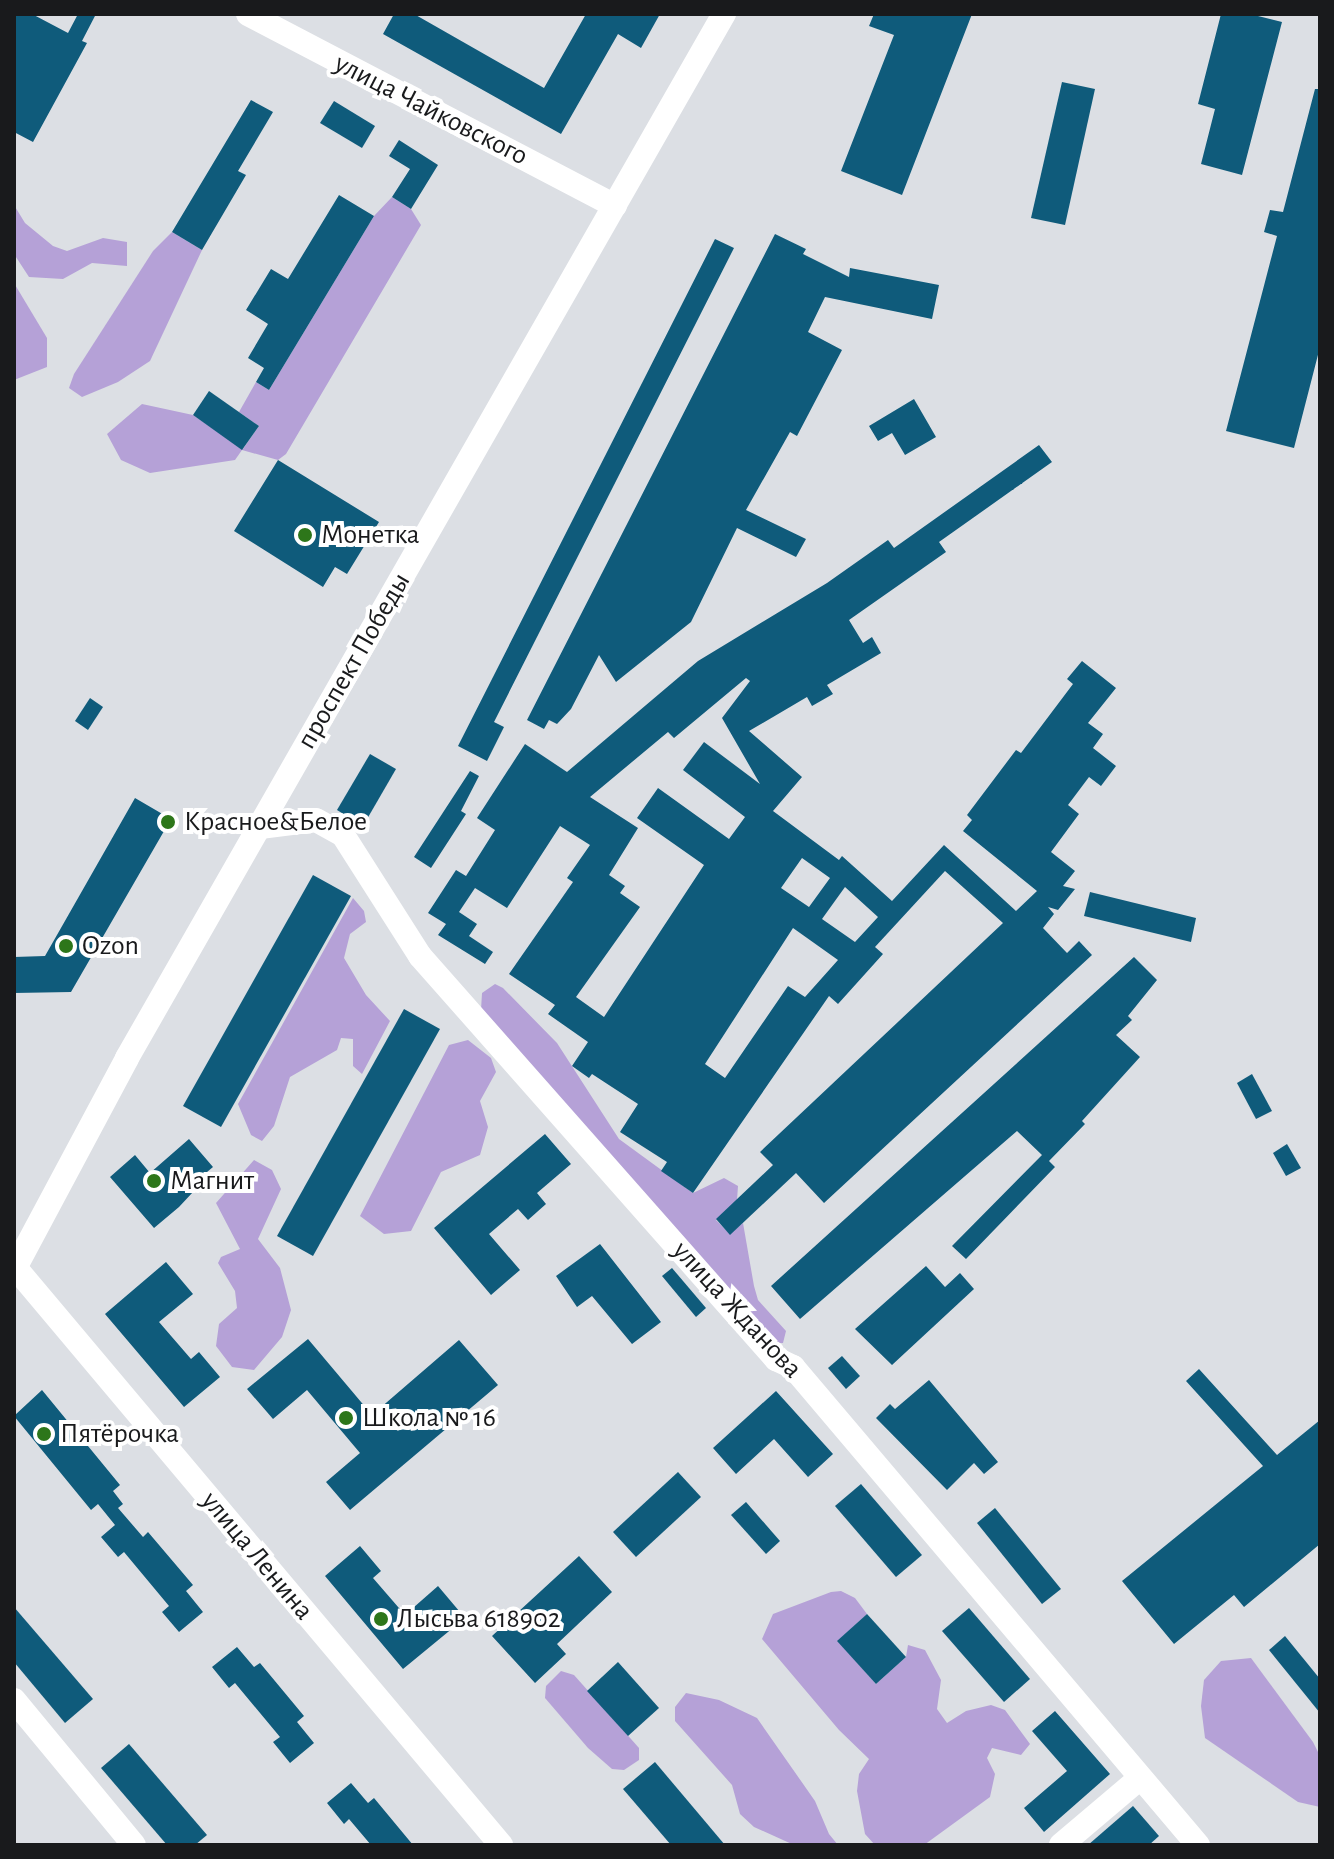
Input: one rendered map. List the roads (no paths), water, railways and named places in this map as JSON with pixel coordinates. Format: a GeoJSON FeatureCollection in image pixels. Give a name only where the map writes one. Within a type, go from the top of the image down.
{"type":"FeatureCollection","features":[{"type":"Feature","properties":{"kind":"street","name":"улица Чайковского"},"geometry":{"type":"LineString","coordinates":[[248,14],[615,206]]}},
{"type":"Feature","properties":{"kind":"street","name":"проспект Победы"},"geometry":{"type":"LineString","coordinates":[[14,1268],[127,1058],[724,14]]}},
{"type":"Feature","properties":{"kind":"street","name":"улица Жданова"},"geometry":{"type":"LineString","coordinates":[[260,827],[316,820],[343,835],[420,956],[776,1359],[793,1367],[1198,1845]]}},
{"type":"Feature","properties":{"kind":"street","name":"улица Ленина"},"geometry":{"type":"LineString","coordinates":[[14,1268],[501,1845]]}},
{"type":"Feature","properties":{"kind":"street"},"geometry":{"type":"LineString","coordinates":[[14,1700],[134,1845]]}},
{"type":"Feature","properties":{"kind":"street"},"geometry":{"type":"LineString","coordinates":[[1061,1845],[1140,1778]]}},
{"type":"Feature","properties":{"kind":"place","name":"Монетка"},"geometry":{"type":"Point","coordinates":[305,535]}},
{"type":"Feature","properties":{"kind":"place","name":"Красное&Белое"},"geometry":{"type":"Point","coordinates":[168,822]}},
{"type":"Feature","properties":{"kind":"place","name":"Ozon"},"geometry":{"type":"Point","coordinates":[66,946]}},
{"type":"Feature","properties":{"kind":"place","name":"Магнит"},"geometry":{"type":"Point","coordinates":[154,1181]}},
{"type":"Feature","properties":{"kind":"place","name":"Школа № 16"},"geometry":{"type":"Point","coordinates":[346,1418]}},
{"type":"Feature","properties":{"kind":"place","name":"Пятёрочка"},"geometry":{"type":"Point","coordinates":[44,1434]}},
{"type":"Feature","properties":{"kind":"place","name":"Лысьва 618902"},"geometry":{"type":"Point","coordinates":[381,1619]}}]}
